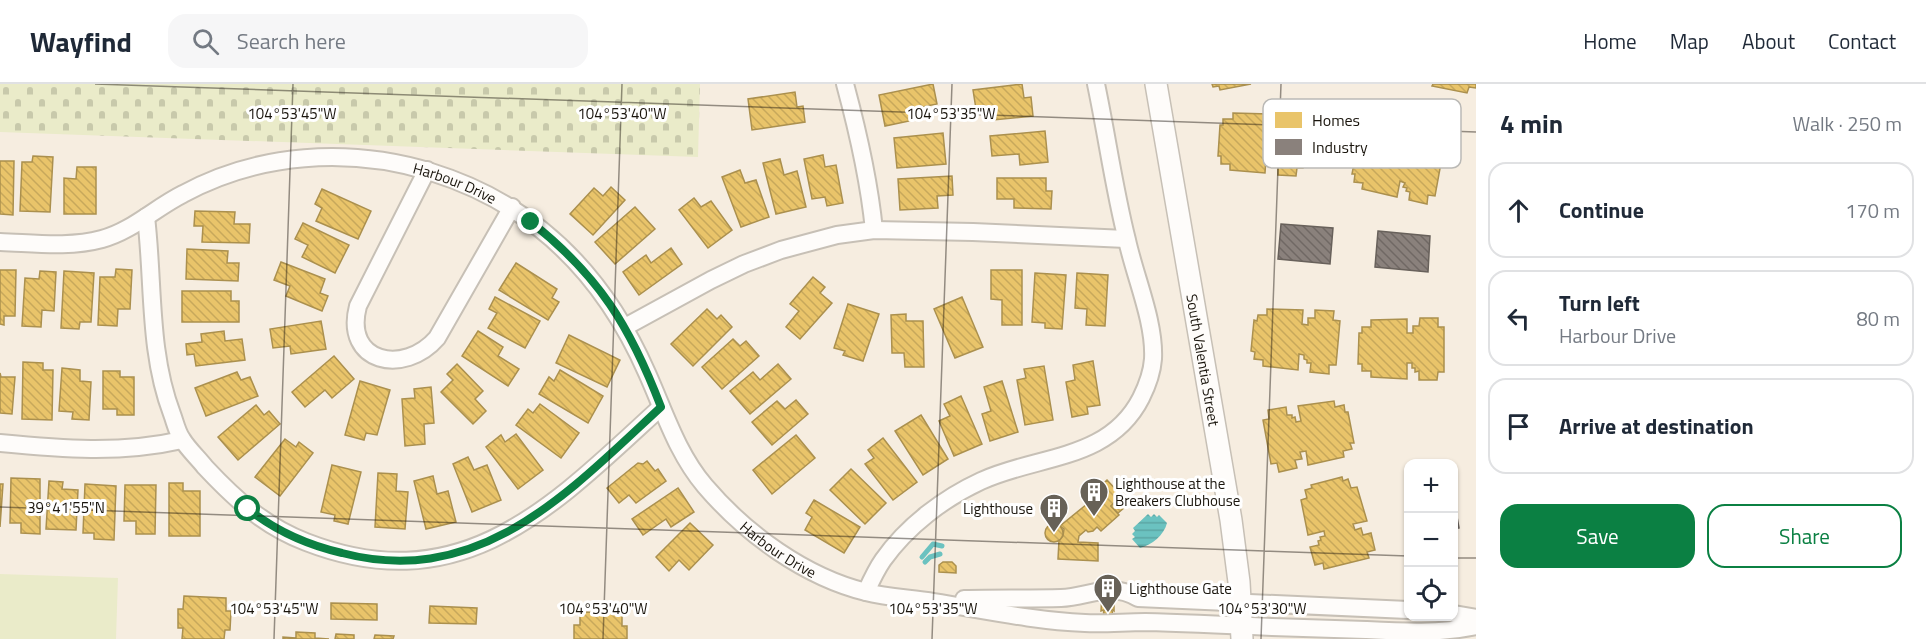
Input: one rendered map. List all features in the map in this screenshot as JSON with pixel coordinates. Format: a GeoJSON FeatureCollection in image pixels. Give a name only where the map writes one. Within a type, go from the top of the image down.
{"type":"FeatureCollection","features":[{"type":"Feature","properties":{"kind":"street"},"geometry":{"type":"LineString","coordinates":[[845,84],[867,176],[874,230]]}},
{"type":"Feature","properties":{"kind":"street"},"geometry":{"type":"LineString","coordinates":[[866,592],[881,563],[897,543],[919,521],[952,496],[1002,473],[1067,454],[1098,442],[1117,430],[1133,411],[1145,390],[1152,367],[1153,337],[1126,239],[1096,84]]}},
{"type":"Feature","properties":{"kind":"street","name":"South Valentia Street"},"geometry":{"type":"LineString","coordinates":[[1156,84],[1231,520],[1242,632]]}},
{"type":"Feature","properties":{"kind":"street","name":"Harbour Drive"},"geometry":{"type":"LineString","coordinates":[[0,242],[87,243],[114,236],[175,198],[212,180],[274,162],[321,156],[384,162],[427,171],[474,188],[512,207],[555,241],[588,274],[625,327],[686,461],[711,493],[737,518],[771,546],[808,569],[866,592],[1080,623],[1127,624],[1137,622],[1242,632],[1415,632],[1476,626]]}},
{"type":"Feature","properties":{"kind":"street"},"geometry":{"type":"LineString","coordinates":[[427,171],[358,306],[355,326],[357,335],[367,352],[385,359],[403,359],[412,357],[430,346],[437,338],[512,207]]}},
{"type":"Feature","properties":{"kind":"street"},"geometry":{"type":"LineString","coordinates":[[146,217],[156,355],[165,394],[182,440],[235,498],[257,516],[285,534],[316,546],[365,559],[390,561],[447,555],[475,547],[526,521],[581,480],[661,407]]}},
{"type":"Feature","properties":{"kind":"street"},"geometry":{"type":"LineString","coordinates":[[625,327],[711,280],[765,256],[837,234],[874,230],[1126,239]]}},
{"type":"Feature","properties":{"kind":"street"},"geometry":{"type":"LineString","coordinates":[[0,443],[106,450],[182,440]]}},
{"type":"Feature","properties":{"kind":"street","name":"Harbour Drive"},"geometry":{"type":"LineString","coordinates":[[921,600],[1064,598],[1101,591],[1127,592],[1138,598],[1404,610]]}},
{"type":"Feature","properties":{"kind":"street"},"geometry":{"type":"LineString","coordinates":[[1458,615],[1476,618]]}},
{"type":"Feature","properties":{"kind":"green space"},"geometry":{"type":"Polygon","coordinates":[[[0,84],[700,84],[698,157],[0,132],[0,84]]]}},
{"type":"Feature","properties":{"kind":"green space"},"geometry":{"type":"Polygon","coordinates":[[[0,574],[118,578],[116,639],[0,639],[0,574]]]}},
{"type":"Feature","properties":{"kind":"water"},"geometry":{"type":"Polygon","coordinates":[[[1148,514],[1151,517],[1154,514],[1157,517],[1159,515],[1167,523],[1157,539],[1140,548],[1132,539],[1135,537],[1132,534],[1135,531],[1133,528],[1148,514]]]}},
{"type":"Feature","properties":{"kind":"building: Homes"},"geometry":{"type":"Polygon","coordinates":[[[933,84],[937,104],[912,109],[914,120],[885,126],[879,95],[933,84]]]}},
{"type":"Feature","properties":{"kind":"building: Homes"},"geometry":{"type":"Polygon","coordinates":[[[1022,84],[1024,98],[1031,97],[1033,116],[993,120],[991,107],[976,109],[973,90],[1022,84]]]}},
{"type":"Feature","properties":{"kind":"building: Homes"},"geometry":{"type":"Polygon","coordinates":[[[1212,84],[1251,84],[1220,90],[1219,86],[1213,87],[1212,84]]]}},
{"type":"Feature","properties":{"kind":"building: Homes"},"geometry":{"type":"Polygon","coordinates":[[[1433,84],[1476,84],[1476,88],[1469,87],[1467,93],[1432,86],[1433,84]]]}},
{"type":"Feature","properties":{"kind":"building: Homes"},"geometry":{"type":"Polygon","coordinates":[[[795,92],[797,107],[803,106],[805,122],[752,130],[748,99],[795,92]]]}},
{"type":"Feature","properties":{"kind":"building: Homes"},"geometry":{"type":"Polygon","coordinates":[[[1233,113],[1263,114],[1263,168],[1265,168],[1265,173],[1230,170],[1230,164],[1221,164],[1221,156],[1218,156],[1220,125],[1223,125],[1223,119],[1233,119],[1233,113]]]}},
{"type":"Feature","properties":{"kind":"building: Homes"},"geometry":{"type":"Polygon","coordinates":[[[1045,131],[1048,162],[1020,165],[1019,154],[992,156],[990,136],[1045,131]]]}},
{"type":"Feature","properties":{"kind":"building: Homes"},"geometry":{"type":"Polygon","coordinates":[[[943,133],[946,164],[897,168],[894,138],[943,133]]]}},
{"type":"Feature","properties":{"kind":"building: Homes"},"geometry":{"type":"Polygon","coordinates":[[[823,155],[825,167],[836,165],[843,203],[827,206],[825,197],[812,199],[804,159],[823,155]]]}},
{"type":"Feature","properties":{"kind":"building: Homes"},"geometry":{"type":"Polygon","coordinates":[[[33,156],[53,157],[50,212],[20,211],[22,162],[32,162],[33,156]]]}},
{"type":"Feature","properties":{"kind":"building: Homes"},"geometry":{"type":"Polygon","coordinates":[[[780,159],[784,175],[797,171],[806,207],[776,214],[763,163],[780,159]]]}},
{"type":"Feature","properties":{"kind":"building: Homes"},"geometry":{"type":"Polygon","coordinates":[[[0,161],[14,161],[13,215],[0,214],[0,161]]]}},
{"type":"Feature","properties":{"kind":"building: Homes"},"geometry":{"type":"Polygon","coordinates":[[[77,167],[96,167],[96,214],[64,214],[64,178],[76,179],[77,167]]]}},
{"type":"Feature","properties":{"kind":"building: Homes"},"geometry":{"type":"Polygon","coordinates":[[[1278,168],[1297,168],[1296,176],[1278,175],[1278,168]]]}},
{"type":"Feature","properties":{"kind":"building: Homes"},"geometry":{"type":"Polygon","coordinates":[[[1353,168],[1440,168],[1435,196],[1428,195],[1427,204],[1409,200],[1410,192],[1403,187],[1405,183],[1400,181],[1397,197],[1362,189],[1363,183],[1354,182],[1355,174],[1352,174],[1353,168]]]}},
{"type":"Feature","properties":{"kind":"building: Homes"},"geometry":{"type":"Polygon","coordinates":[[[740,170],[745,183],[756,180],[769,217],[741,227],[722,177],[740,170]]]}},
{"type":"Feature","properties":{"kind":"building: Homes"},"geometry":{"type":"Polygon","coordinates":[[[952,176],[953,195],[937,196],[938,208],[900,210],[898,179],[952,176]]]}},
{"type":"Feature","properties":{"kind":"building: Homes"},"geometry":{"type":"Polygon","coordinates":[[[997,178],[1046,178],[1046,191],[1052,191],[1051,209],[1014,208],[1014,199],[997,199],[997,178]]]}},
{"type":"Feature","properties":{"kind":"building: Homes"},"geometry":{"type":"Polygon","coordinates":[[[611,187],[625,200],[593,235],[570,214],[594,188],[603,196],[611,187]]]}},
{"type":"Feature","properties":{"kind":"building: Homes"},"geometry":{"type":"Polygon","coordinates":[[[322,189],[371,211],[358,239],[316,221],[322,208],[315,204],[322,189]]]}},
{"type":"Feature","properties":{"kind":"building: Homes"},"geometry":{"type":"Polygon","coordinates":[[[694,198],[701,207],[711,201],[732,230],[708,248],[679,210],[694,198]]]}},
{"type":"Feature","properties":{"kind":"building: Homes"},"geometry":{"type":"Polygon","coordinates":[[[635,207],[655,229],[615,264],[595,242],[635,207]]]}},
{"type":"Feature","properties":{"kind":"building: Homes"},"geometry":{"type":"Polygon","coordinates":[[[195,211],[235,212],[234,224],[250,224],[249,243],[202,242],[203,226],[194,226],[195,211]]]}},
{"type":"Feature","properties":{"kind":"building: Homes"},"geometry":{"type":"Polygon","coordinates":[[[303,223],[349,245],[335,273],[302,257],[308,245],[295,239],[303,223]]]}},
{"type":"Feature","properties":{"kind":"building: Homes"},"geometry":{"type":"Polygon","coordinates":[[[671,248],[682,264],[639,295],[623,272],[646,255],[651,263],[671,248]]]}},
{"type":"Feature","properties":{"kind":"building: Homes"},"geometry":{"type":"Polygon","coordinates":[[[187,249],[228,251],[227,263],[239,263],[238,281],[186,279],[187,249]]]}},
{"type":"Feature","properties":{"kind":"building: Homes"},"geometry":{"type":"Polygon","coordinates":[[[281,262],[325,279],[320,293],[328,296],[322,311],[286,296],[290,286],[274,280],[281,262]]]}},
{"type":"Feature","properties":{"kind":"building: Homes"},"geometry":{"type":"Polygon","coordinates":[[[516,263],[557,289],[552,298],[559,302],[548,320],[499,290],[516,263]]]}},
{"type":"Feature","properties":{"kind":"building: Homes"},"geometry":{"type":"Polygon","coordinates":[[[116,269],[132,270],[130,309],[118,309],[117,326],[98,325],[100,277],[115,277],[116,269]]]}},
{"type":"Feature","properties":{"kind":"building: Homes"},"geometry":{"type":"Polygon","coordinates":[[[0,270],[16,270],[15,316],[4,316],[4,325],[0,324],[0,270]]]}},
{"type":"Feature","properties":{"kind":"building: Homes"},"geometry":{"type":"Polygon","coordinates":[[[991,270],[1022,270],[1022,325],[1002,325],[1002,300],[991,299],[991,270]]]}},
{"type":"Feature","properties":{"kind":"building: Homes"},"geometry":{"type":"Polygon","coordinates":[[[40,271],[56,272],[54,311],[42,310],[41,327],[22,326],[25,278],[39,279],[40,271]]]}},
{"type":"Feature","properties":{"kind":"building: Homes"},"geometry":{"type":"Polygon","coordinates":[[[64,271],[94,273],[91,322],[80,322],[79,329],[61,328],[64,271]]]}},
{"type":"Feature","properties":{"kind":"building: Homes"},"geometry":{"type":"Polygon","coordinates":[[[1035,273],[1066,275],[1062,329],[1045,328],[1045,323],[1032,322],[1035,273]]]}},
{"type":"Feature","properties":{"kind":"building: Homes"},"geometry":{"type":"Polygon","coordinates":[[[1077,273],[1108,275],[1105,326],[1086,325],[1087,309],[1075,308],[1077,273]]]}},
{"type":"Feature","properties":{"kind":"building: Homes"},"geometry":{"type":"Polygon","coordinates":[[[813,277],[825,287],[820,293],[832,303],[800,339],[786,327],[799,311],[790,304],[813,277]]]}},
{"type":"Feature","properties":{"kind":"building: Homes"},"geometry":{"type":"Polygon","coordinates":[[[182,291],[231,291],[231,301],[239,301],[239,322],[182,322],[182,291]]]}},
{"type":"Feature","properties":{"kind":"building: Homes"},"geometry":{"type":"Polygon","coordinates":[[[495,297],[540,321],[525,348],[488,328],[497,313],[489,309],[495,297]]]}},
{"type":"Feature","properties":{"kind":"building: Homes"},"geometry":{"type":"Polygon","coordinates":[[[962,297],[983,347],[955,358],[934,309],[962,297]]]}},
{"type":"Feature","properties":{"kind":"building: Homes"},"geometry":{"type":"Polygon","coordinates":[[[848,304],[879,314],[863,361],[843,355],[845,351],[834,348],[848,304]]]}},
{"type":"Feature","properties":{"kind":"building: Homes"},"geometry":{"type":"Polygon","coordinates":[[[707,309],[717,319],[721,315],[732,327],[693,366],[671,344],[707,309]]]}},
{"type":"Feature","properties":{"kind":"building: Homes"},"geometry":{"type":"Polygon","coordinates":[[[1267,309],[1303,310],[1302,324],[1308,325],[1308,318],[1315,318],[1315,310],[1334,311],[1333,320],[1340,321],[1336,365],[1329,365],[1329,374],[1310,372],[1311,363],[1307,363],[1304,355],[1299,354],[1298,370],[1263,366],[1263,360],[1254,359],[1255,352],[1251,351],[1254,320],[1257,321],[1258,315],[1267,315],[1267,309]]]}},
{"type":"Feature","properties":{"kind":"building: Homes"},"geometry":{"type":"Polygon","coordinates":[[[906,314],[906,321],[923,321],[924,367],[905,367],[904,353],[892,353],[891,315],[906,314]]]}},
{"type":"Feature","properties":{"kind":"building: Homes"},"geometry":{"type":"Polygon","coordinates":[[[1420,318],[1438,318],[1438,327],[1444,327],[1444,372],[1438,372],[1437,380],[1419,380],[1419,371],[1415,372],[1412,363],[1407,363],[1407,379],[1371,377],[1371,371],[1362,371],[1362,364],[1358,364],[1359,333],[1362,333],[1362,327],[1371,327],[1371,320],[1407,319],[1407,333],[1413,333],[1413,326],[1419,326],[1420,318]]]}},
{"type":"Feature","properties":{"kind":"building: Homes"},"geometry":{"type":"Polygon","coordinates":[[[321,321],[326,349],[291,354],[290,346],[273,348],[270,329],[321,321]]]}},
{"type":"Feature","properties":{"kind":"building: Homes"},"geometry":{"type":"Polygon","coordinates":[[[224,331],[225,341],[242,339],[245,360],[196,366],[194,354],[187,355],[186,344],[202,342],[201,334],[224,331]]]}},
{"type":"Feature","properties":{"kind":"building: Homes"},"geometry":{"type":"Polygon","coordinates":[[[478,331],[503,347],[498,356],[519,369],[508,386],[462,356],[478,331]]]}},
{"type":"Feature","properties":{"kind":"building: Homes"},"geometry":{"type":"Polygon","coordinates":[[[569,335],[620,360],[607,387],[556,363],[569,335]]]}},
{"type":"Feature","properties":{"kind":"building: Homes"},"geometry":{"type":"Polygon","coordinates":[[[733,339],[740,346],[746,341],[759,356],[722,389],[702,367],[733,339]]]}},
{"type":"Feature","properties":{"kind":"building: Homes"},"geometry":{"type":"Polygon","coordinates":[[[334,356],[354,379],[332,398],[325,390],[305,407],[292,392],[334,356]]]}},
{"type":"Feature","properties":{"kind":"building: Homes"},"geometry":{"type":"Polygon","coordinates":[[[1093,361],[1100,405],[1087,407],[1088,414],[1072,417],[1066,382],[1075,380],[1073,365],[1093,361]]]}},
{"type":"Feature","properties":{"kind":"building: Homes"},"geometry":{"type":"Polygon","coordinates":[[[23,362],[43,363],[43,370],[53,370],[52,420],[22,419],[23,362]]]}},
{"type":"Feature","properties":{"kind":"building: Homes"},"geometry":{"type":"Polygon","coordinates":[[[457,364],[483,391],[475,399],[486,411],[473,424],[441,392],[453,380],[447,374],[457,364]]]}},
{"type":"Feature","properties":{"kind":"building: Homes"},"geometry":{"type":"Polygon","coordinates":[[[778,364],[791,379],[750,414],[730,391],[753,372],[760,380],[778,364]]]}},
{"type":"Feature","properties":{"kind":"building: Homes"},"geometry":{"type":"Polygon","coordinates":[[[1044,366],[1053,420],[1025,425],[1017,380],[1026,378],[1024,369],[1044,366]]]}},
{"type":"Feature","properties":{"kind":"building: Homes"},"geometry":{"type":"Polygon","coordinates":[[[62,368],[80,370],[80,381],[91,382],[89,420],[72,419],[73,412],[59,411],[62,368]]]}},
{"type":"Feature","properties":{"kind":"building: Homes"},"geometry":{"type":"Polygon","coordinates":[[[560,370],[603,396],[588,423],[539,394],[549,377],[554,381],[560,370]]]}},
{"type":"Feature","properties":{"kind":"building: Homes"},"geometry":{"type":"Polygon","coordinates":[[[103,371],[120,371],[120,377],[134,377],[134,415],[117,415],[117,409],[103,409],[103,371]]]}},
{"type":"Feature","properties":{"kind":"building: Homes"},"geometry":{"type":"Polygon","coordinates":[[[237,372],[241,380],[250,377],[258,396],[206,416],[195,388],[237,372]]]}},
{"type":"Feature","properties":{"kind":"building: Homes"},"geometry":{"type":"Polygon","coordinates":[[[0,373],[1,377],[15,377],[12,414],[0,413],[0,373]]]}},
{"type":"Feature","properties":{"kind":"building: Homes"},"geometry":{"type":"Polygon","coordinates":[[[360,381],[390,390],[377,435],[366,433],[364,440],[345,435],[360,381]]]}},
{"type":"Feature","properties":{"kind":"building: Homes"},"geometry":{"type":"Polygon","coordinates":[[[1002,381],[1018,432],[990,441],[982,414],[991,411],[984,387],[1002,381]]]}},
{"type":"Feature","properties":{"kind":"building: Homes"},"geometry":{"type":"Polygon","coordinates":[[[431,387],[434,423],[424,424],[425,444],[405,446],[402,399],[415,398],[414,389],[431,387]]]}},
{"type":"Feature","properties":{"kind":"building: Homes"},"geometry":{"type":"Polygon","coordinates":[[[961,396],[982,444],[954,456],[939,421],[950,416],[944,404],[961,396]]]}},
{"type":"Feature","properties":{"kind":"building: Homes"},"geometry":{"type":"Polygon","coordinates":[[[796,400],[808,414],[772,445],[752,422],[777,401],[785,409],[796,400]]]}},
{"type":"Feature","properties":{"kind":"building: Homes"},"geometry":{"type":"Polygon","coordinates":[[[1334,401],[1335,407],[1344,405],[1345,412],[1348,412],[1354,443],[1350,443],[1352,449],[1343,451],[1344,457],[1308,465],[1306,451],[1300,452],[1302,459],[1295,460],[1297,468],[1279,472],[1277,463],[1271,464],[1263,420],[1269,419],[1268,410],[1286,407],[1287,415],[1295,417],[1296,422],[1301,421],[1298,406],[1334,401]]]}},
{"type":"Feature","properties":{"kind":"building: Homes"},"geometry":{"type":"Polygon","coordinates":[[[540,404],[579,433],[561,458],[516,425],[528,409],[533,413],[540,404]]]}},
{"type":"Feature","properties":{"kind":"building: Homes"},"geometry":{"type":"Polygon","coordinates":[[[256,405],[264,415],[269,411],[280,424],[238,460],[218,437],[256,405]]]}},
{"type":"Feature","properties":{"kind":"building: Homes"},"geometry":{"type":"Polygon","coordinates":[[[921,415],[948,459],[923,475],[895,431],[921,415]]]}},
{"type":"Feature","properties":{"kind":"building: Homes"},"geometry":{"type":"Polygon","coordinates":[[[516,434],[543,470],[518,489],[486,447],[501,435],[505,442],[516,434]]]}},
{"type":"Feature","properties":{"kind":"building: Homes"},"geometry":{"type":"Polygon","coordinates":[[[796,435],[815,458],[772,494],[753,470],[796,435]]]}},
{"type":"Feature","properties":{"kind":"building: Homes"},"geometry":{"type":"Polygon","coordinates":[[[883,438],[917,482],[893,500],[865,464],[874,458],[868,450],[883,438]]]}},
{"type":"Feature","properties":{"kind":"building: Homes"},"geometry":{"type":"Polygon","coordinates":[[[285,439],[296,447],[299,442],[313,453],[280,496],[255,477],[285,439]]]}},
{"type":"Feature","properties":{"kind":"building: Homes"},"geometry":{"type":"Polygon","coordinates":[[[468,457],[474,470],[487,465],[501,500],[472,512],[453,464],[468,457]]]}},
{"type":"Feature","properties":{"kind":"building: Homes"},"geometry":{"type":"Polygon","coordinates":[[[647,461],[655,471],[658,469],[666,481],[636,503],[629,495],[619,503],[607,488],[638,463],[643,464],[647,461]]]}},
{"type":"Feature","properties":{"kind":"building: Homes"},"geometry":{"type":"Polygon","coordinates":[[[332,465],[361,472],[348,524],[334,521],[335,515],[321,512],[332,465]]]}},
{"type":"Feature","properties":{"kind":"building: Homes"},"geometry":{"type":"Polygon","coordinates":[[[851,469],[886,503],[865,524],[830,490],[851,469]]]}},
{"type":"Feature","properties":{"kind":"building: Homes"},"geometry":{"type":"Polygon","coordinates":[[[378,473],[397,474],[396,491],[408,492],[405,529],[375,527],[378,473]]]}},
{"type":"Feature","properties":{"kind":"building: Homes"},"geometry":{"type":"Polygon","coordinates":[[[433,476],[437,494],[448,491],[456,522],[426,529],[414,481],[433,476]]]}},
{"type":"Feature","properties":{"kind":"building: Homes"},"geometry":{"type":"Polygon","coordinates":[[[1342,477],[1343,481],[1348,479],[1351,488],[1357,487],[1367,521],[1353,524],[1355,530],[1361,528],[1363,535],[1371,533],[1375,550],[1367,552],[1369,558],[1324,569],[1323,563],[1315,565],[1310,547],[1319,545],[1320,537],[1325,536],[1324,531],[1308,535],[1301,500],[1307,498],[1305,490],[1312,488],[1311,485],[1342,477]]]}},
{"type":"Feature","properties":{"kind":"building: Homes"},"geometry":{"type":"Polygon","coordinates":[[[11,478],[40,479],[40,534],[21,533],[21,523],[10,523],[11,478]]]}},
{"type":"Feature","properties":{"kind":"building: Homes","name":"Lighthouse at the Breakers Clubhouse"},"geometry":{"type":"Polygon","coordinates":[[[1107,480],[1120,494],[1111,506],[1119,515],[1101,531],[1097,527],[1093,531],[1086,530],[1079,536],[1078,542],[1098,543],[1098,561],[1058,559],[1059,540],[1063,536],[1064,529],[1060,526],[1087,504],[1084,501],[1107,480]]]}},
{"type":"Feature","properties":{"kind":"building: Homes"},"geometry":{"type":"Polygon","coordinates":[[[49,481],[63,482],[62,489],[78,490],[76,530],[46,529],[49,481]]]}},
{"type":"Feature","properties":{"kind":"building: Homes"},"geometry":{"type":"Polygon","coordinates":[[[169,483],[183,483],[183,491],[200,491],[200,536],[169,536],[169,483]]]}},
{"type":"Feature","properties":{"kind":"building: Homes"},"geometry":{"type":"Polygon","coordinates":[[[0,484],[3,484],[0,527],[0,484]]]}},
{"type":"Feature","properties":{"kind":"building: Homes"},"geometry":{"type":"Polygon","coordinates":[[[85,484],[116,486],[114,540],[94,539],[94,533],[83,533],[85,484]]]}},
{"type":"Feature","properties":{"kind":"building: Homes"},"geometry":{"type":"Polygon","coordinates":[[[125,485],[156,485],[155,534],[136,534],[136,521],[124,521],[125,485]]]}},
{"type":"Feature","properties":{"kind":"building: Homes"},"geometry":{"type":"Polygon","coordinates":[[[678,488],[694,512],[671,527],[666,519],[643,535],[632,519],[678,488]]]}},
{"type":"Feature","properties":{"kind":"building: Homes"},"geometry":{"type":"Polygon","coordinates":[[[814,500],[860,527],[844,553],[805,530],[812,517],[806,513],[814,500]]]}},
{"type":"Feature","properties":{"kind":"building: Homes"},"geometry":{"type":"Polygon","coordinates":[[[1117,500],[1124,508],[1118,513],[1111,506],[1117,500]]]}},
{"type":"Feature","properties":{"kind":"building: Homes"},"geometry":{"type":"Polygon","coordinates":[[[690,523],[713,545],[689,570],[679,560],[669,571],[656,557],[690,523]]]}},
{"type":"Feature","properties":{"kind":"building: Homes","name":"Lighthouse"},"geometry":{"type":"Polygon","coordinates":[[[1050,524],[1058,524],[1063,529],[1061,540],[1050,542],[1045,537],[1045,529],[1050,524]]]}},
{"type":"Feature","properties":{"kind":"building: Homes"},"geometry":{"type":"Polygon","coordinates":[[[943,562],[952,562],[956,566],[956,573],[939,572],[939,565],[943,562]]]}},
{"type":"Feature","properties":{"kind":"building: Homes"},"geometry":{"type":"Polygon","coordinates":[[[1102,595],[1114,596],[1114,611],[1110,608],[1101,611],[1102,595]]]}},
{"type":"Feature","properties":{"kind":"building: Homes"},"geometry":{"type":"Polygon","coordinates":[[[184,596],[226,598],[226,611],[231,611],[230,630],[225,630],[224,639],[182,639],[183,628],[178,628],[178,609],[183,609],[184,596]]]}},
{"type":"Feature","properties":{"kind":"building: Homes"},"geometry":{"type":"Polygon","coordinates":[[[331,603],[377,604],[377,620],[331,619],[331,603]]]}},
{"type":"Feature","properties":{"kind":"building: Homes"},"geometry":{"type":"Polygon","coordinates":[[[430,606],[477,608],[476,624],[429,623],[430,606]]]}},
{"type":"Feature","properties":{"kind":"building: Homes","name":"Lighthouse Gate"},"geometry":{"type":"Polygon","coordinates":[[[1108,609],[1112,613],[1108,617],[1104,613],[1108,609]]]}},
{"type":"Feature","properties":{"kind":"building: Homes"},"geometry":{"type":"Polygon","coordinates":[[[580,612],[622,613],[622,626],[627,626],[627,639],[574,639],[574,625],[580,625],[580,612]]]}},
{"type":"Feature","properties":{"kind":"building: Homes"},"geometry":{"type":"Polygon","coordinates":[[[296,632],[315,633],[315,638],[329,639],[283,639],[283,637],[296,638],[296,632]]]}},
{"type":"Feature","properties":{"kind":"building: Homes"},"geometry":{"type":"Polygon","coordinates":[[[336,634],[354,635],[354,639],[335,639],[336,634]]]}},
{"type":"Feature","properties":{"kind":"building: Homes"},"geometry":{"type":"Polygon","coordinates":[[[375,635],[394,636],[393,639],[374,639],[375,635]]]}},
{"type":"Feature","properties":{"kind":"building: Industry"},"geometry":{"type":"Polygon","coordinates":[[[1281,224],[1333,228],[1330,264],[1278,259],[1281,224]]]}},
{"type":"Feature","properties":{"kind":"building: Industry"},"geometry":{"type":"Polygon","coordinates":[[[1378,231],[1430,236],[1428,272],[1375,267],[1378,231]]]}},
{"type":"Feature","properties":{"kind":"waterway"},"geometry":{"type":"LineString","coordinates":[[922,557],[933,544],[942,546]]}},
{"type":"Feature","properties":{"kind":"waterway"},"geometry":{"type":"LineString","coordinates":[[925,562],[930,557],[940,554]]}},
{"type":"Feature","properties":{"kind":"place","name":"Lighthouse at the Breakers Clubhouse"},"geometry":{"type":"Point","coordinates":[1094,518]}},
{"type":"Feature","properties":{"kind":"place","name":"Lighthouse"},"geometry":{"type":"Point","coordinates":[1054,534]}},
{"type":"Feature","properties":{"kind":"place","name":"Lighthouse Gate"},"geometry":{"type":"Point","coordinates":[1108,614]}},
{"type":"Feature","properties":{"kind":"route"},"geometry":{"type":"LineString","coordinates":[[248,509],[285,534],[352,556],[396,561],[429,559],[447,555],[475,547],[502,535],[539,513],[581,480],[661,407],[625,327],[604,294],[573,258],[531,222]]}}]}
